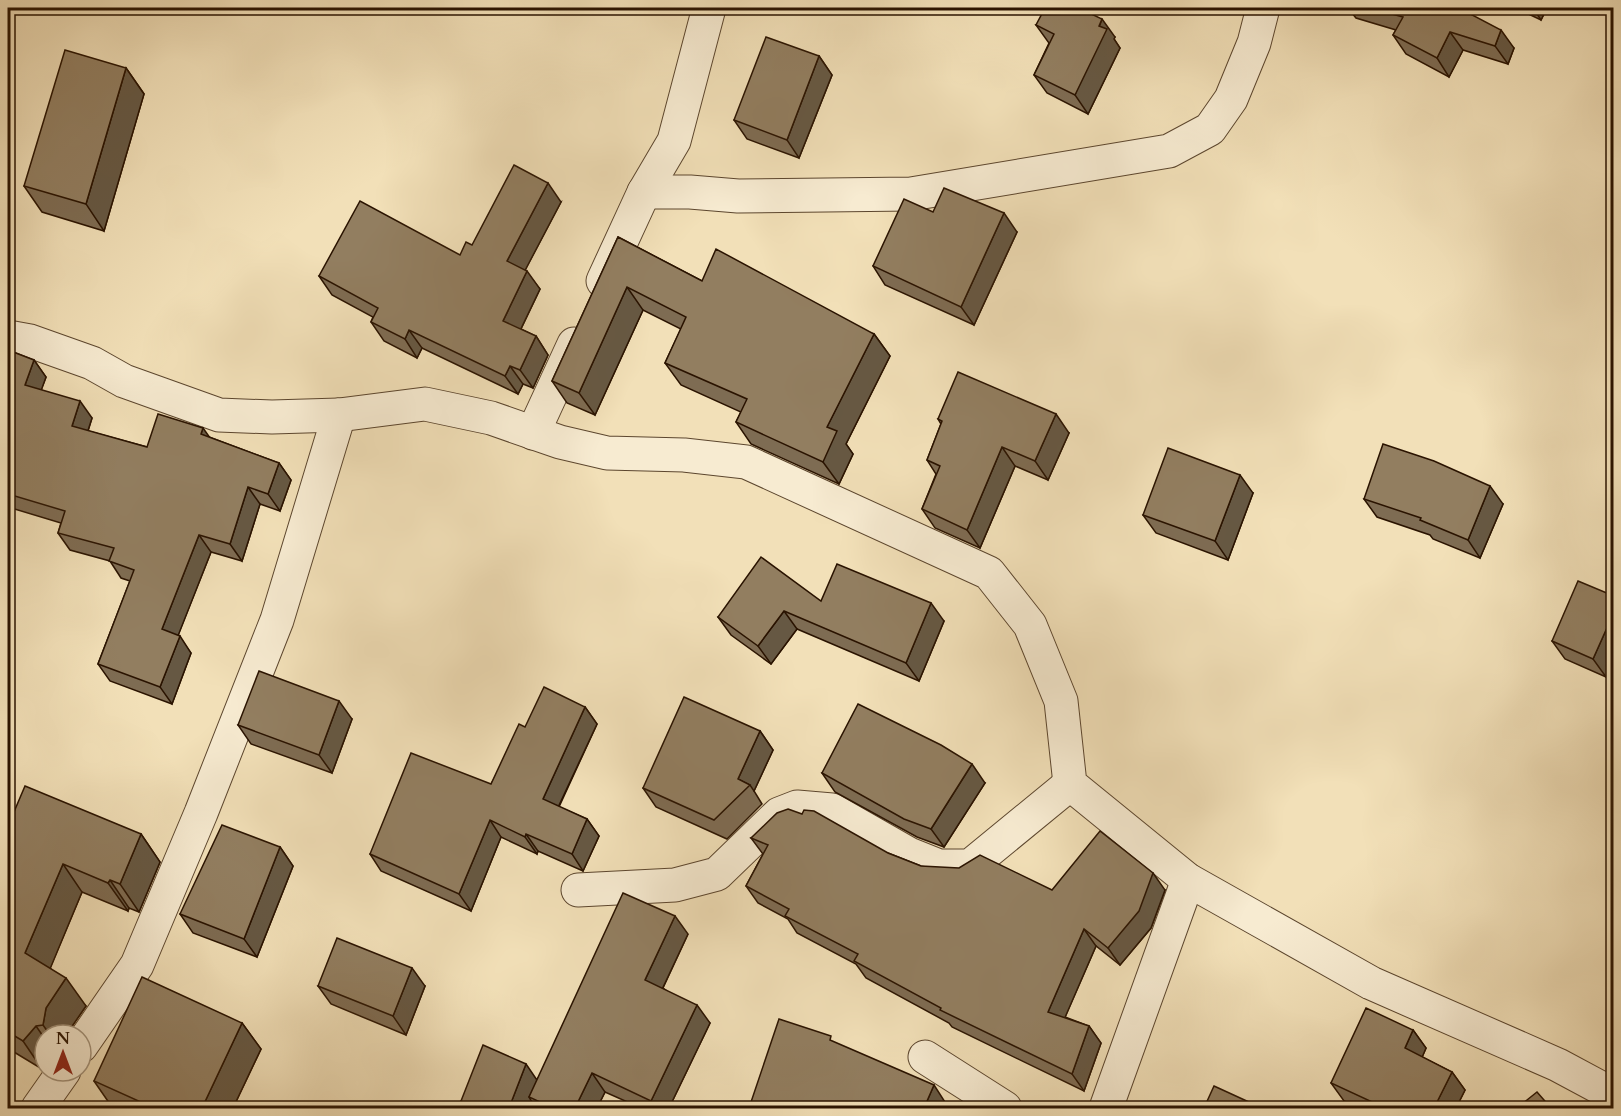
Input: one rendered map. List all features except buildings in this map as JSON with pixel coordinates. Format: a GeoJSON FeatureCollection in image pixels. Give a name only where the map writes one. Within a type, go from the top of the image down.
{"type":"FeatureCollection","features":[{"type":"Feature","properties":{"kind":"street"},"geometry":{"type":"LineString","coordinates":[[533,433],[644,192],[674,141],[709,8]]}},
{"type":"Feature","properties":{"kind":"street"},"geometry":{"type":"LineString","coordinates":[[644,192],[690,192],[738,196],[911,194],[1168,151],[1210,129],[1231,99],[1254,43],[1263,8]]}},
{"type":"Feature","properties":{"kind":"street"},"geometry":{"type":"LineString","coordinates":[[8,337],[30,341],[93,363],[124,381],[219,415],[272,417],[339,415],[425,405],[491,418],[533,433],[607,453],[684,455],[746,462],[989,573],[1030,625],[1061,701],[1070,784],[1188,880],[1371,983],[1558,1065],[1614,1095]]}},
{"type":"Feature","properties":{"kind":"street"},"geometry":{"type":"LineString","coordinates":[[93,1029],[136,965],[201,813],[277,620],[339,415]]}},
{"type":"Feature","properties":{"kind":"street"},"geometry":{"type":"LineString","coordinates":[[578,890],[675,885],[717,874],[779,814],[797,807],[832,810],[909,854],[939,867],[970,866],[1070,784]]}},
{"type":"Feature","properties":{"kind":"street"},"geometry":{"type":"LineString","coordinates":[[1106,1108],[1188,880]]}},
{"type":"Feature","properties":{"kind":"street"},"geometry":{"type":"LineString","coordinates":[[925,1057],[1005,1108]]}},
{"type":"Feature","properties":{"kind":"street"},"geometry":{"type":"LineString","coordinates":[[38,1108],[56,1083]]}}]}
